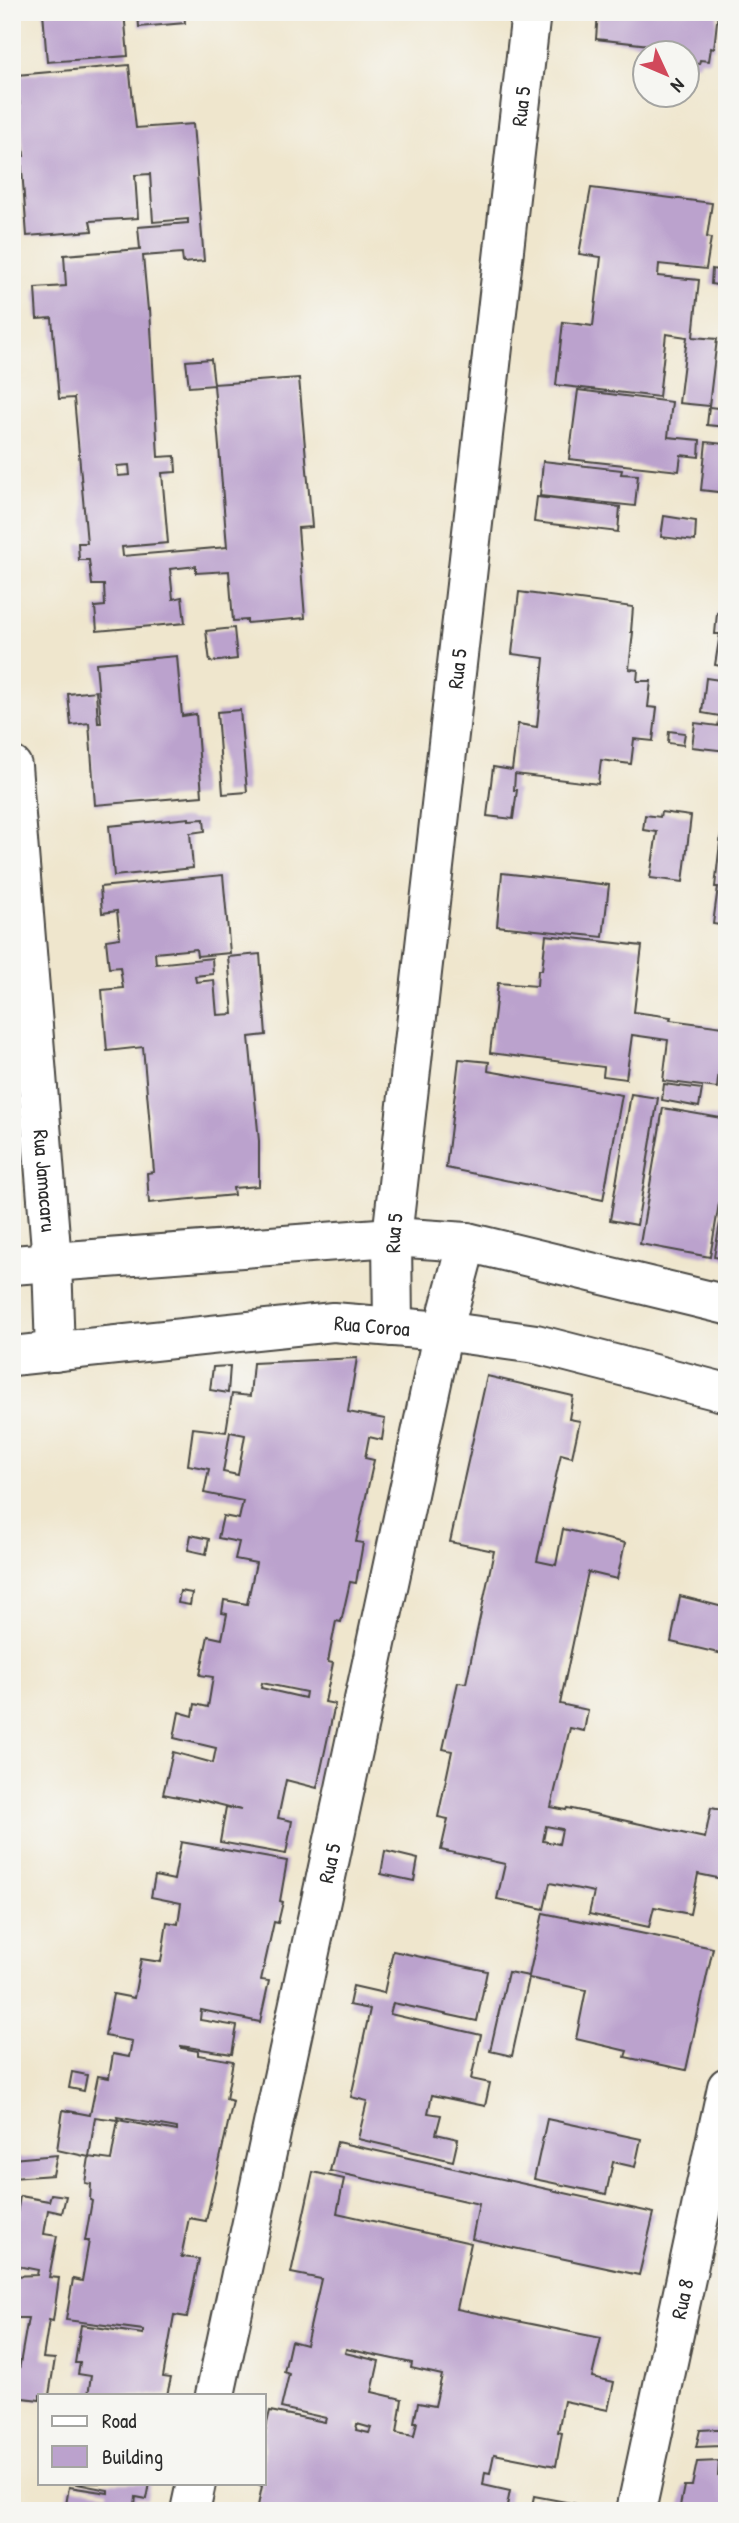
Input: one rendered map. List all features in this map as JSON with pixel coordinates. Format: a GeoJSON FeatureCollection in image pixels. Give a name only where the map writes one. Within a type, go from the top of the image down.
{"type":"FeatureCollection","features":[{"type":"Feature","properties":{"kind":"street","name":"Rua 5"},"geometry":{"type":"LineString","coordinates":[[393,1327],[392,1237],[531,12]]}},
{"type":"Feature","properties":{"kind":"street","name":"Rua Jamacaru"},"geometry":{"type":"LineString","coordinates":[[12,766],[52,1261],[55,1352]]}},
{"type":"Feature","properties":{"kind":"street"},"geometry":{"type":"LineString","coordinates":[[12,1265],[392,1237],[467,1242],[727,1305]]}},
{"type":"Feature","properties":{"kind":"street","name":"Rua 5"},"geometry":{"type":"LineString","coordinates":[[215,2394],[443,1331],[467,1242]]}},
{"type":"Feature","properties":{"kind":"street","name":"Rua Coroa"},"geometry":{"type":"LineString","coordinates":[[12,1356],[333,1322],[443,1331],[536,1344],[727,1393]]}},
{"type":"Feature","properties":{"kind":"street","name":"Rua 8"},"geometry":{"type":"LineString","coordinates":[[636,2511],[725,2107]]}},
{"type":"Feature","properties":{"kind":"street"},"geometry":{"type":"LineString","coordinates":[[190,2511],[196,2484]]}},
{"type":"Feature","properties":{"kind":"building"},"geometry":{"type":"Polygon","coordinates":[[[43,12],[124,12],[128,56],[47,62],[43,12]]]}},
{"type":"Feature","properties":{"kind":"building"},"geometry":{"type":"Polygon","coordinates":[[[138,12],[184,12],[185,23],[139,27],[138,12]]]}},
{"type":"Feature","properties":{"kind":"building"},"geometry":{"type":"Polygon","coordinates":[[[598,12],[718,12],[714,49],[711,48],[709,61],[700,60],[700,38],[630,38],[630,43],[596,39],[598,12]]]}},
{"type":"Feature","properties":{"kind":"building"},"geometry":{"type":"Polygon","coordinates":[[[129,65],[136,128],[193,124],[204,261],[183,263],[182,253],[143,256],[148,310],[150,309],[158,457],[175,456],[176,472],[162,473],[168,543],[122,547],[123,556],[227,547],[214,385],[189,387],[186,361],[211,359],[214,384],[299,378],[312,527],[298,528],[305,618],[247,623],[247,620],[233,621],[229,571],[196,573],[196,566],[170,569],[173,599],[182,597],[185,623],[97,631],[95,607],[105,606],[104,585],[92,585],[89,560],[79,560],[78,543],[87,543],[74,398],[59,399],[52,318],[37,319],[35,288],[66,286],[64,255],[140,249],[138,227],[188,223],[188,219],[153,222],[150,174],[135,175],[138,218],[90,221],[92,231],[27,236],[17,75],[129,65]],[[129,465],[117,466],[118,476],[130,475],[129,465]]]}},
{"type":"Feature","properties":{"kind":"building"},"geometry":{"type":"Polygon","coordinates":[[[591,188],[712,203],[707,237],[711,238],[706,269],[659,264],[658,276],[699,280],[693,337],[717,339],[709,406],[679,403],[687,337],[666,334],[659,397],[556,385],[563,322],[593,326],[601,257],[579,254],[591,188]]]}},
{"type":"Feature","properties":{"kind":"building"},"geometry":{"type":"Polygon","coordinates":[[[712,269],[724,271],[722,286],[711,284],[712,269]]]}},
{"type":"Feature","properties":{"kind":"building"},"geometry":{"type":"Polygon","coordinates":[[[578,390],[672,402],[668,437],[700,440],[699,457],[681,455],[679,471],[569,459],[578,390]]]}},
{"type":"Feature","properties":{"kind":"building"},"geometry":{"type":"Polygon","coordinates":[[[709,407],[727,409],[727,427],[707,425],[709,407]]]}},
{"type":"Feature","properties":{"kind":"building"},"geometry":{"type":"Polygon","coordinates":[[[725,435],[727,493],[701,490],[706,442],[724,444],[725,435]]]}},
{"type":"Feature","properties":{"kind":"building"},"geometry":{"type":"Polygon","coordinates":[[[543,461],[622,470],[621,474],[638,475],[635,506],[540,496],[543,461]]]}},
{"type":"Feature","properties":{"kind":"building"},"geometry":{"type":"Polygon","coordinates":[[[537,497],[620,507],[618,532],[534,522],[537,497]]]}},
{"type":"Feature","properties":{"kind":"building"},"geometry":{"type":"Polygon","coordinates":[[[664,516],[696,521],[695,541],[661,537],[664,516]]]}},
{"type":"Feature","properties":{"kind":"building"},"geometry":{"type":"Polygon","coordinates":[[[519,592],[633,607],[629,669],[638,670],[637,681],[651,681],[648,707],[657,708],[653,741],[634,739],[631,764],[601,760],[598,784],[515,774],[514,790],[517,790],[513,819],[487,816],[493,767],[512,770],[518,724],[537,727],[544,658],[512,654],[519,592]]]}},
{"type":"Feature","properties":{"kind":"building"},"geometry":{"type":"Polygon","coordinates":[[[717,613],[727,615],[727,667],[715,665],[720,634],[715,634],[717,613]]]}},
{"type":"Feature","properties":{"kind":"building"},"geometry":{"type":"Polygon","coordinates":[[[234,628],[237,659],[210,662],[206,631],[234,628]]]}},
{"type":"Feature","properties":{"kind":"building"},"geometry":{"type":"Polygon","coordinates":[[[177,656],[182,716],[196,714],[202,796],[95,805],[89,723],[71,725],[68,694],[96,691],[98,723],[101,723],[96,663],[177,656]]]}},
{"type":"Feature","properties":{"kind":"building"},"geometry":{"type":"Polygon","coordinates":[[[706,678],[727,681],[727,751],[692,747],[695,723],[718,726],[720,716],[702,713],[706,678]]]}},
{"type":"Feature","properties":{"kind":"building"},"geometry":{"type":"Polygon","coordinates":[[[240,710],[247,792],[223,794],[217,712],[240,710]]]}},
{"type":"Feature","properties":{"kind":"building"},"geometry":{"type":"Polygon","coordinates":[[[669,731],[685,733],[683,745],[668,743],[669,731]]]}},
{"type":"Feature","properties":{"kind":"building"},"geometry":{"type":"Polygon","coordinates":[[[661,812],[691,816],[683,882],[650,878],[657,832],[643,830],[645,815],[660,817],[661,812]]]}},
{"type":"Feature","properties":{"kind":"building"},"geometry":{"type":"Polygon","coordinates":[[[204,819],[205,831],[190,833],[193,868],[114,876],[109,826],[204,819]]]}},
{"type":"Feature","properties":{"kind":"building"},"geometry":{"type":"Polygon","coordinates":[[[721,834],[727,835],[727,926],[713,924],[721,834]]]}},
{"type":"Feature","properties":{"kind":"building"},"geometry":{"type":"Polygon","coordinates":[[[502,873],[609,885],[603,937],[497,926],[502,873]]]}},
{"type":"Feature","properties":{"kind":"building"},"geometry":{"type":"Polygon","coordinates":[[[223,875],[230,953],[197,956],[196,949],[155,953],[156,964],[212,958],[213,974],[195,976],[196,982],[214,980],[217,1015],[233,1014],[228,957],[260,954],[266,1035],[249,1037],[259,1141],[259,1186],[233,1188],[234,1195],[149,1203],[147,1173],[154,1172],[143,1047],[107,1051],[102,990],[123,988],[120,967],[109,968],[106,940],[120,938],[117,911],[102,913],[100,887],[223,875]]]}},
{"type":"Feature","properties":{"kind":"building"},"geometry":{"type":"Polygon","coordinates":[[[546,935],[642,946],[634,1012],[724,1027],[717,1088],[663,1081],[668,1040],[632,1035],[626,1079],[603,1076],[604,1067],[490,1053],[498,983],[537,986],[538,970],[542,970],[546,935]]]}},
{"type":"Feature","properties":{"kind":"building"},"geometry":{"type":"Polygon","coordinates":[[[459,1059],[489,1062],[488,1071],[622,1095],[603,1200],[446,1168],[459,1059]]]}},
{"type":"Feature","properties":{"kind":"building"},"geometry":{"type":"Polygon","coordinates":[[[664,1084],[702,1089],[699,1107],[662,1100],[664,1084]]]}},
{"type":"Feature","properties":{"kind":"building"},"geometry":{"type":"Polygon","coordinates":[[[631,1094],[658,1098],[637,1225],[610,1220],[631,1094]]]}},
{"type":"Feature","properties":{"kind":"building"},"geometry":{"type":"Polygon","coordinates":[[[663,1108],[727,1119],[727,1156],[710,1257],[640,1244],[663,1108]]]}},
{"type":"Feature","properties":{"kind":"building"},"geometry":{"type":"Polygon","coordinates":[[[727,1195],[727,1259],[714,1257],[727,1195]]]}},
{"type":"Feature","properties":{"kind":"building"},"geometry":{"type":"Polygon","coordinates":[[[357,1358],[348,1412],[385,1419],[382,1440],[369,1437],[365,1458],[374,1460],[356,1542],[363,1543],[356,1583],[350,1582],[341,1622],[336,1621],[328,1662],[333,1663],[325,1702],[335,1704],[317,1788],[286,1780],[278,1818],[292,1821],[286,1854],[220,1842],[226,1807],[241,1810],[198,1799],[163,1794],[173,1752],[213,1763],[216,1748],[174,1738],[179,1712],[193,1716],[195,1704],[208,1707],[213,1677],[200,1675],[208,1636],[222,1639],[227,1614],[222,1613],[224,1600],[247,1604],[256,1563],[235,1559],[239,1542],[218,1538],[223,1516],[239,1519],[243,1501],[204,1493],[209,1469],[188,1465],[193,1428],[226,1432],[232,1394],[250,1396],[253,1363],[357,1358]],[[230,1432],[223,1472],[238,1475],[245,1435],[230,1432]],[[262,1683],[261,1688],[305,1698],[306,1692],[262,1683]]]}},
{"type":"Feature","properties":{"kind":"building"},"geometry":{"type":"Polygon","coordinates":[[[230,1366],[228,1393],[210,1390],[213,1367],[230,1366]]]}},
{"type":"Feature","properties":{"kind":"building"},"geometry":{"type":"Polygon","coordinates":[[[487,1376],[573,1396],[569,1419],[580,1421],[572,1457],[561,1454],[537,1561],[556,1565],[563,1529],[625,1543],[617,1579],[588,1572],[560,1704],[588,1710],[584,1731],[570,1728],[551,1807],[567,1808],[705,1838],[711,1808],[727,1811],[727,1880],[698,1874],[690,1914],[654,1907],[649,1927],[589,1914],[594,1892],[550,1883],[544,1909],[497,1899],[505,1864],[441,1850],[448,1819],[438,1817],[452,1751],[443,1749],[458,1682],[466,1683],[494,1551],[450,1542],[487,1376]],[[546,1826],[543,1841],[559,1844],[562,1829],[546,1826]]]}},
{"type":"Feature","properties":{"kind":"building"},"geometry":{"type":"Polygon","coordinates":[[[191,1535],[209,1539],[206,1554],[188,1550],[191,1535]]]}},
{"type":"Feature","properties":{"kind":"building"},"geometry":{"type":"Polygon","coordinates":[[[180,1591],[192,1593],[190,1605],[178,1603],[180,1591]]]}},
{"type":"Feature","properties":{"kind":"building"},"geometry":{"type":"Polygon","coordinates":[[[680,1596],[727,1608],[727,1655],[671,1642],[680,1596]]]}},
{"type":"Feature","properties":{"kind":"building"},"geometry":{"type":"Polygon","coordinates":[[[181,1842],[287,1861],[280,1901],[283,1902],[278,1923],[274,1922],[261,1980],[269,1981],[260,2022],[201,2010],[200,2020],[237,2026],[232,2054],[181,2046],[198,2051],[198,2055],[233,2061],[226,2099],[233,2101],[206,2221],[189,2218],[181,2257],[199,2259],[187,2317],[174,2315],[163,2377],[171,2378],[167,2394],[88,2394],[91,2376],[78,2374],[80,2363],[75,2363],[81,2325],[143,2334],[143,2330],[66,2320],[73,2279],[82,2281],[89,2241],[85,2241],[92,2201],[91,2184],[85,2183],[89,2157],[57,2150],[63,2110],[90,2115],[98,2076],[109,2078],[113,2054],[129,2057],[132,2041],[105,2036],[113,1994],[134,1998],[141,1959],[161,1962],[167,1922],[178,1924],[181,1903],[151,1897],[155,1876],[174,1880],[181,1842]],[[95,2117],[89,2157],[111,2160],[118,2120],[95,2117]],[[117,2117],[118,2120],[177,2131],[177,2128],[117,2117]]]}},
{"type":"Feature","properties":{"kind":"building"},"geometry":{"type":"Polygon","coordinates":[[[385,1851],[418,1859],[414,1881],[381,1874],[385,1851]]]}},
{"type":"Feature","properties":{"kind":"building"},"geometry":{"type":"Polygon","coordinates":[[[543,1913],[713,1948],[686,2070],[625,2057],[627,2051],[576,2039],[586,1990],[529,1978],[512,2056],[490,2051],[508,1972],[529,1976],[543,1913]]]}},
{"type":"Feature","properties":{"kind":"building"},"geometry":{"type":"Polygon","coordinates":[[[393,1951],[487,1971],[477,2021],[393,2003],[390,2014],[481,2035],[471,2079],[490,2083],[485,2106],[432,2095],[428,2113],[441,2115],[436,2134],[458,2139],[453,2161],[358,2139],[367,2101],[351,2097],[370,2009],[349,2005],[353,1986],[384,1993],[393,1951]]]}},
{"type":"Feature","properties":{"kind":"building"},"geometry":{"type":"Polygon","coordinates":[[[72,2072],[87,2075],[84,2091],[69,2088],[72,2072]]]}},
{"type":"Feature","properties":{"kind":"building"},"geometry":{"type":"Polygon","coordinates":[[[547,2119],[641,2139],[635,2167],[613,2162],[606,2194],[534,2179],[547,2119]]]}},
{"type":"Feature","properties":{"kind":"building"},"geometry":{"type":"Polygon","coordinates":[[[337,2142],[654,2213],[639,2275],[472,2239],[479,2204],[330,2171],[337,2142]]]}},
{"type":"Feature","properties":{"kind":"building"},"geometry":{"type":"Polygon","coordinates":[[[57,2155],[53,2175],[12,2178],[12,2159],[57,2155]]]}},
{"type":"Feature","properties":{"kind":"building"},"geometry":{"type":"Polygon","coordinates":[[[313,2172],[344,2179],[337,2213],[471,2243],[457,2309],[601,2338],[592,2377],[614,2382],[608,2410],[564,2401],[558,2432],[562,2433],[556,2466],[494,2454],[490,2473],[485,2472],[483,2485],[510,2491],[506,2511],[257,2511],[262,2486],[258,2484],[266,2484],[266,2427],[270,2411],[325,2422],[326,2418],[281,2408],[289,2374],[284,2372],[291,2341],[306,2345],[321,2279],[291,2273],[313,2172]],[[346,2349],[345,2353],[379,2361],[372,2392],[402,2399],[397,2433],[414,2436],[418,2403],[435,2406],[442,2375],[411,2368],[412,2363],[346,2349]],[[357,2424],[356,2430],[369,2433],[371,2428],[357,2424]]]}},
{"type":"Feature","properties":{"kind":"building"},"geometry":{"type":"Polygon","coordinates":[[[51,2194],[66,2196],[62,2213],[48,2210],[44,2234],[57,2236],[49,2277],[59,2278],[53,2321],[49,2320],[43,2358],[55,2359],[49,2394],[38,2394],[38,2400],[15,2397],[12,2403],[12,2387],[16,2387],[28,2318],[12,2318],[12,2276],[37,2275],[38,2270],[12,2265],[12,2243],[20,2196],[49,2201],[51,2194]]]}},
{"type":"Feature","properties":{"kind":"building"},"geometry":{"type":"Polygon","coordinates":[[[724,2301],[727,2301],[727,2331],[719,2329],[724,2301]]]}},
{"type":"Feature","properties":{"kind":"building"},"geometry":{"type":"Polygon","coordinates":[[[719,2429],[721,2446],[696,2447],[700,2430],[719,2429]]]}},
{"type":"Feature","properties":{"kind":"building"},"geometry":{"type":"Polygon","coordinates":[[[719,2461],[718,2476],[727,2474],[727,2511],[679,2511],[684,2486],[692,2486],[697,2462],[719,2461]]]}},
{"type":"Feature","properties":{"kind":"building"},"geometry":{"type":"Polygon","coordinates":[[[77,2484],[150,2484],[147,2499],[136,2497],[134,2511],[65,2511],[69,2487],[108,2493],[108,2490],[77,2484]]]}},
{"type":"Feature","properties":{"kind":"building"},"geometry":{"type":"Polygon","coordinates":[[[534,2496],[593,2507],[593,2511],[531,2511],[534,2496]]]}}]}
